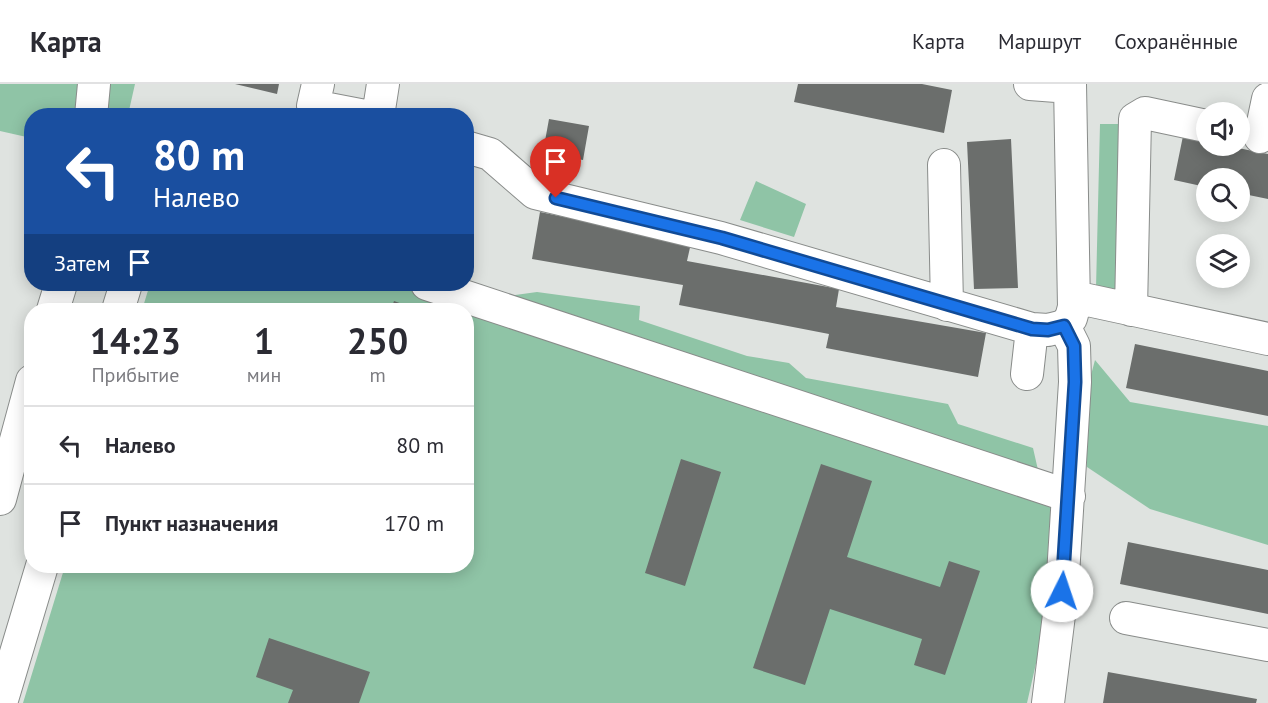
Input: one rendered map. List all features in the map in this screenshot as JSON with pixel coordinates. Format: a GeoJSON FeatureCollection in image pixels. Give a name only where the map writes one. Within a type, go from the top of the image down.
{"type":"FeatureCollection","features":[{"type":"Feature","properties":{"kind":"street"},"geometry":{"type":"LineString","coordinates":[[92,108],[94,84]]}},
{"type":"Feature","properties":{"kind":"street"},"geometry":{"type":"LineString","coordinates":[[318,84],[313,106],[323,108]]}},
{"type":"Feature","properties":{"kind":"street"},"geometry":{"type":"LineString","coordinates":[[379,108],[383,84]]}},
{"type":"Feature","properties":{"kind":"street"},"geometry":{"type":"LineString","coordinates":[[1030,84],[1070,85],[1069,312],[1074,346],[1069,496],[1062,591],[1048,703]]}},
{"type":"Feature","properties":{"kind":"street"},"geometry":{"type":"LineString","coordinates":[[1256,136],[1268,99]]}},
{"type":"Feature","properties":{"kind":"street"},"geometry":{"type":"LineString","coordinates":[[1131,310],[1135,119],[1145,113],[1196,124]]}},
{"type":"Feature","properties":{"kind":"street"},"geometry":{"type":"LineString","coordinates":[[474,149],[490,154],[535,193],[722,238],[1032,329],[1048,330],[1069,312],[1131,310],[1268,339]]}},
{"type":"Feature","properties":{"kind":"street"},"geometry":{"type":"LineString","coordinates":[[944,165],[947,304]]}},
{"type":"Feature","properties":{"kind":"street"},"geometry":{"type":"LineString","coordinates":[[448,291],[1069,496]]}},
{"type":"Feature","properties":{"kind":"street"},"geometry":{"type":"LineString","coordinates":[[1027,374],[1032,329]]}},
{"type":"Feature","properties":{"kind":"street"},"geometry":{"type":"LineString","coordinates":[[0,499],[24,410]]}},
{"type":"Feature","properties":{"kind":"street"},"geometry":{"type":"LineString","coordinates":[[1,703],[40,573]]}},
{"type":"Feature","properties":{"kind":"street"},"geometry":{"type":"LineString","coordinates":[[1126,618],[1268,645]]}},
{"type":"Feature","properties":{"kind":"green space"},"geometry":{"type":"Polygon","coordinates":[[[0,84],[135,84],[130,108],[24,108],[24,136],[0,131],[0,84]]]}},
{"type":"Feature","properties":{"kind":"green space"},"geometry":{"type":"Polygon","coordinates":[[[1100,124],[1121,124],[1119,289],[1096,288],[1100,124]]]}},
{"type":"Feature","properties":{"kind":"green space"},"geometry":{"type":"Polygon","coordinates":[[[756,181],[806,204],[794,237],[740,220],[756,181]]]}},
{"type":"Feature","properties":{"kind":"green space"},"geometry":{"type":"Polygon","coordinates":[[[148,291],[414,291],[451,303],[144,303],[148,291]]]}},
{"type":"Feature","properties":{"kind":"green space"},"geometry":{"type":"Polygon","coordinates":[[[537,292],[640,306],[639,320],[747,356],[789,363],[806,378],[948,404],[958,424],[1033,448],[1038,470],[508,296],[537,292]]]}},
{"type":"Feature","properties":{"kind":"green space"},"geometry":{"type":"Polygon","coordinates":[[[474,310],[1064,500],[1059,562],[1027,703],[23,703],[63,573],[474,573],[474,310]]]}},
{"type":"Feature","properties":{"kind":"green space"},"geometry":{"type":"Polygon","coordinates":[[[1095,360],[1130,402],[1268,426],[1268,545],[1150,509],[1087,467],[1082,409],[1095,360]]]}},
{"type":"Feature","properties":{"kind":"building"},"geometry":{"type":"Polygon","coordinates":[[[235,84],[279,84],[277,94],[235,84]]]}},
{"type":"Feature","properties":{"kind":"building"},"geometry":{"type":"Polygon","coordinates":[[[798,84],[922,84],[952,90],[944,133],[794,102],[798,84]]]}},
{"type":"Feature","properties":{"kind":"building"},"geometry":{"type":"Polygon","coordinates":[[[549,119],[589,126],[583,160],[557,155],[552,182],[530,178],[536,151],[543,152],[549,119]]]}},
{"type":"Feature","properties":{"kind":"building"},"geometry":{"type":"Polygon","coordinates":[[[1183,136],[1196,139],[1196,156],[1250,156],[1250,150],[1268,154],[1268,199],[1250,195],[1250,168],[1196,168],[1196,185],[1174,180],[1183,136]]]}},
{"type":"Feature","properties":{"kind":"building"},"geometry":{"type":"Polygon","coordinates":[[[1011,139],[1018,288],[974,289],[967,142],[1011,139]]]}},
{"type":"Feature","properties":{"kind":"building"},"geometry":{"type":"Polygon","coordinates":[[[540,212],[691,243],[687,261],[839,289],[836,307],[986,333],[978,377],[826,348],[829,334],[679,305],[683,285],[532,259],[540,212]]]}},
{"type":"Feature","properties":{"kind":"building"},"geometry":{"type":"Polygon","coordinates":[[[1135,344],[1268,371],[1268,416],[1126,388],[1135,344]]]}},
{"type":"Feature","properties":{"kind":"building"},"geometry":{"type":"Polygon","coordinates":[[[681,459],[721,472],[685,586],[645,573],[681,459]]]}},
{"type":"Feature","properties":{"kind":"building"},"geometry":{"type":"Polygon","coordinates":[[[821,464],[872,481],[847,557],[940,587],[949,561],[980,571],[945,675],[914,665],[922,639],[830,609],[805,685],[753,668],[821,464]]]}},
{"type":"Feature","properties":{"kind":"building"},"geometry":{"type":"Polygon","coordinates":[[[1128,542],[1268,570],[1268,614],[1120,584],[1128,542]]]}},
{"type":"Feature","properties":{"kind":"building"},"geometry":{"type":"Polygon","coordinates":[[[269,638],[370,672],[359,703],[288,703],[293,690],[256,677],[269,638]]]}},
{"type":"Feature","properties":{"kind":"building"},"geometry":{"type":"Polygon","coordinates":[[[1108,672],[1257,699],[1256,703],[1103,703],[1108,672]]]}},
{"type":"Feature","properties":{"kind":"route"},"geometry":{"type":"LineString","coordinates":[[556,198],[722,238],[1032,329],[1048,330],[1064,326],[1074,346],[1075,382],[1062,591]]}}]}
